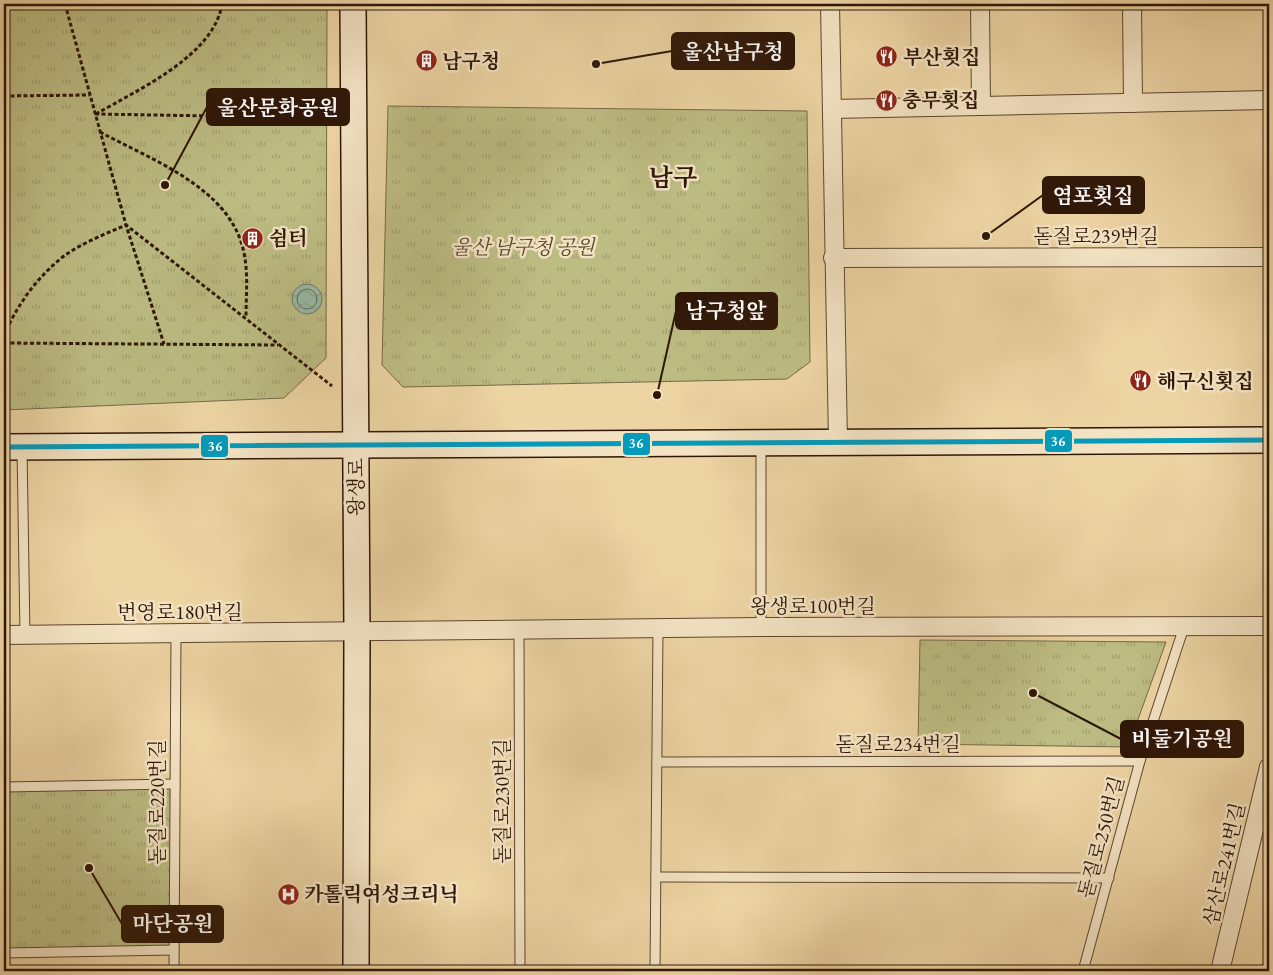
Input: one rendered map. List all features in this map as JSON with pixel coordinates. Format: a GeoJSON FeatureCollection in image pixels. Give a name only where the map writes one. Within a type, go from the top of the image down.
{"type":"FeatureCollection","features":[{"type":"Feature","properties":{"kind":"main road","name":"왕생로"},"geometry":{"type":"LineString","coordinates":[[353,4],[357,632],[356,971]]}},
{"type":"Feature","properties":{"kind":"main road"},"geometry":{"type":"LineString","coordinates":[[13,447],[1269,440]]}},
{"type":"Feature","properties":{"kind":"street"},"geometry":{"type":"LineString","coordinates":[[830,4],[833,258],[838,442]]}},
{"type":"Feature","properties":{"kind":"street"},"geometry":{"type":"LineString","coordinates":[[980,4],[981,106]]}},
{"type":"Feature","properties":{"kind":"street"},"geometry":{"type":"LineString","coordinates":[[1132,4],[1132,103]]}},
{"type":"Feature","properties":{"kind":"street"},"geometry":{"type":"LineString","coordinates":[[832,109],[1269,100]]}},
{"type":"Feature","properties":{"kind":"street","name":"돋질로239번길"},"geometry":{"type":"LineString","coordinates":[[833,258],[1269,257]]}},
{"type":"Feature","properties":{"kind":"street","name":"왕생로100번길"},"geometry":{"type":"LineString","coordinates":[[357,632],[761,627],[1269,626]]}},
{"type":"Feature","properties":{"kind":"street","name":"번영로180번길"},"geometry":{"type":"LineString","coordinates":[[4,635],[357,632]]}},
{"type":"Feature","properties":{"kind":"street","name":"삼산로241번길"},"geometry":{"type":"LineString","coordinates":[[1220,971],[1269,768]]}},
{"type":"Feature","properties":{"kind":"lane"},"geometry":{"type":"LineString","coordinates":[[761,443],[761,627]]}},
{"type":"Feature","properties":{"kind":"lane"},"geometry":{"type":"LineString","coordinates":[[13,447],[25,634]]}},
{"type":"Feature","properties":{"kind":"lane","name":"돋질로250번길"},"geometry":{"type":"LineString","coordinates":[[1083,971],[1140,761],[1184,627]]}},
{"type":"Feature","properties":{"kind":"lane"},"geometry":{"type":"LineString","coordinates":[[655,971],[658,629]]}},
{"type":"Feature","properties":{"kind":"lane","name":"돋질로230번길"},"geometry":{"type":"LineString","coordinates":[[519,630],[520,971]]}},
{"type":"Feature","properties":{"kind":"lane","name":"돋질로220번길"},"geometry":{"type":"LineString","coordinates":[[174,971],[176,634]]}},
{"type":"Feature","properties":{"kind":"lane","name":"돋질로234번길"},"geometry":{"type":"LineString","coordinates":[[657,762],[1140,761]]}},
{"type":"Feature","properties":{"kind":"lane"},"geometry":{"type":"LineString","coordinates":[[4,787],[174,784]]}},
{"type":"Feature","properties":{"kind":"lane"},"geometry":{"type":"LineString","coordinates":[[656,877],[1109,878]]}},
{"type":"Feature","properties":{"kind":"lane"},"geometry":{"type":"LineString","coordinates":[[4,953],[174,950]]}},
{"type":"Feature","properties":{"kind":"path"},"geometry":{"type":"LineString","coordinates":[[65,4],[126,225],[164,344]]}},
{"type":"Feature","properties":{"kind":"path"},"geometry":{"type":"LineString","coordinates":[[95,114],[160,77],[195,51],[214,27],[222,4]]}},
{"type":"Feature","properties":{"kind":"path"},"geometry":{"type":"LineString","coordinates":[[4,96],[90,95]]}},
{"type":"Feature","properties":{"kind":"path"},"geometry":{"type":"LineString","coordinates":[[95,114],[354,119]]}},
{"type":"Feature","properties":{"kind":"path"},"geometry":{"type":"LineString","coordinates":[[100,132],[208,192],[224,209],[242,245],[246,268],[246,318]]}},
{"type":"Feature","properties":{"kind":"path"},"geometry":{"type":"LineString","coordinates":[[126,225],[356,405]]}},
{"type":"Feature","properties":{"kind":"path"},"geometry":{"type":"LineString","coordinates":[[4,336],[12,317],[34,286],[64,257],[94,239],[126,225]]}},
{"type":"Feature","properties":{"kind":"path"},"geometry":{"type":"LineString","coordinates":[[4,343],[279,345]]}},
{"type":"Feature","properties":{"kind":"green space"},"geometry":{"type":"Polygon","coordinates":[[[4,4],[327,4],[326,358],[284,398],[4,410],[4,4]]]}},
{"type":"Feature","properties":{"kind":"green space","name":"울산 남구청 공원"},"geometry":{"type":"Polygon","coordinates":[[[388,106],[807,111],[810,362],[787,379],[403,387],[382,365],[388,106]]]}},
{"type":"Feature","properties":{"kind":"green space"},"geometry":{"type":"Polygon","coordinates":[[[920,640],[1166,642],[1128,747],[918,744],[920,640]]]}},
{"type":"Feature","properties":{"kind":"green space"},"geometry":{"type":"Polygon","coordinates":[[[175,784],[174,950],[4,953],[4,787],[175,784]]]}},
{"type":"Feature","properties":{"kind":"green space"},"geometry":{"type":"Polygon","coordinates":[[[1269,942],[1269,971],[1261,971],[1269,942]]]}},
{"type":"Feature","properties":{"kind":"water"},"geometry":{"type":"Polygon","coordinates":[[[307,284],[318,288],[322,299],[318,310],[307,314],[296,310],[292,299],[296,288],[307,284]]]}},
{"type":"Feature","properties":{"kind":"transit line","name":"36"},"geometry":{"type":"LineString","coordinates":[[4,447],[1269,440]]}},
{"type":"Feature","properties":{"kind":"place","name":"부산횟집"},"geometry":{"type":"Point","coordinates":[887,57]}},
{"type":"Feature","properties":{"kind":"place","name":"남구청"},"geometry":{"type":"Point","coordinates":[426,61]}},
{"type":"Feature","properties":{"kind":"place","name":"울산남구청"},"geometry":{"type":"Point","coordinates":[596,64]}},
{"type":"Feature","properties":{"kind":"place","name":"충무횟집"},"geometry":{"type":"Point","coordinates":[886,100]}},
{"type":"Feature","properties":{"kind":"place","name":"울산문화공원"},"geometry":{"type":"Point","coordinates":[165,185]}},
{"type":"Feature","properties":{"kind":"place","name":"염포횟집"},"geometry":{"type":"Point","coordinates":[986,236]}},
{"type":"Feature","properties":{"kind":"place","name":"쉼터"},"geometry":{"type":"Point","coordinates":[253,238]}},
{"type":"Feature","properties":{"kind":"place","name":"해구신횟집"},"geometry":{"type":"Point","coordinates":[1141,381]}},
{"type":"Feature","properties":{"kind":"place","name":"남구청앞"},"geometry":{"type":"Point","coordinates":[657,395]}},
{"type":"Feature","properties":{"kind":"place","name":"비둘기공원"},"geometry":{"type":"Point","coordinates":[1033,693]}},
{"type":"Feature","properties":{"kind":"place","name":"마단공원"},"geometry":{"type":"Point","coordinates":[89,868]}},
{"type":"Feature","properties":{"kind":"place","name":"카톨릭여성크리닉"},"geometry":{"type":"Point","coordinates":[288,894]}},
{"type":"Feature","properties":{"kind":"district","name":"남구"},"geometry":{"type":"Point","coordinates":[673,177]}}]}
